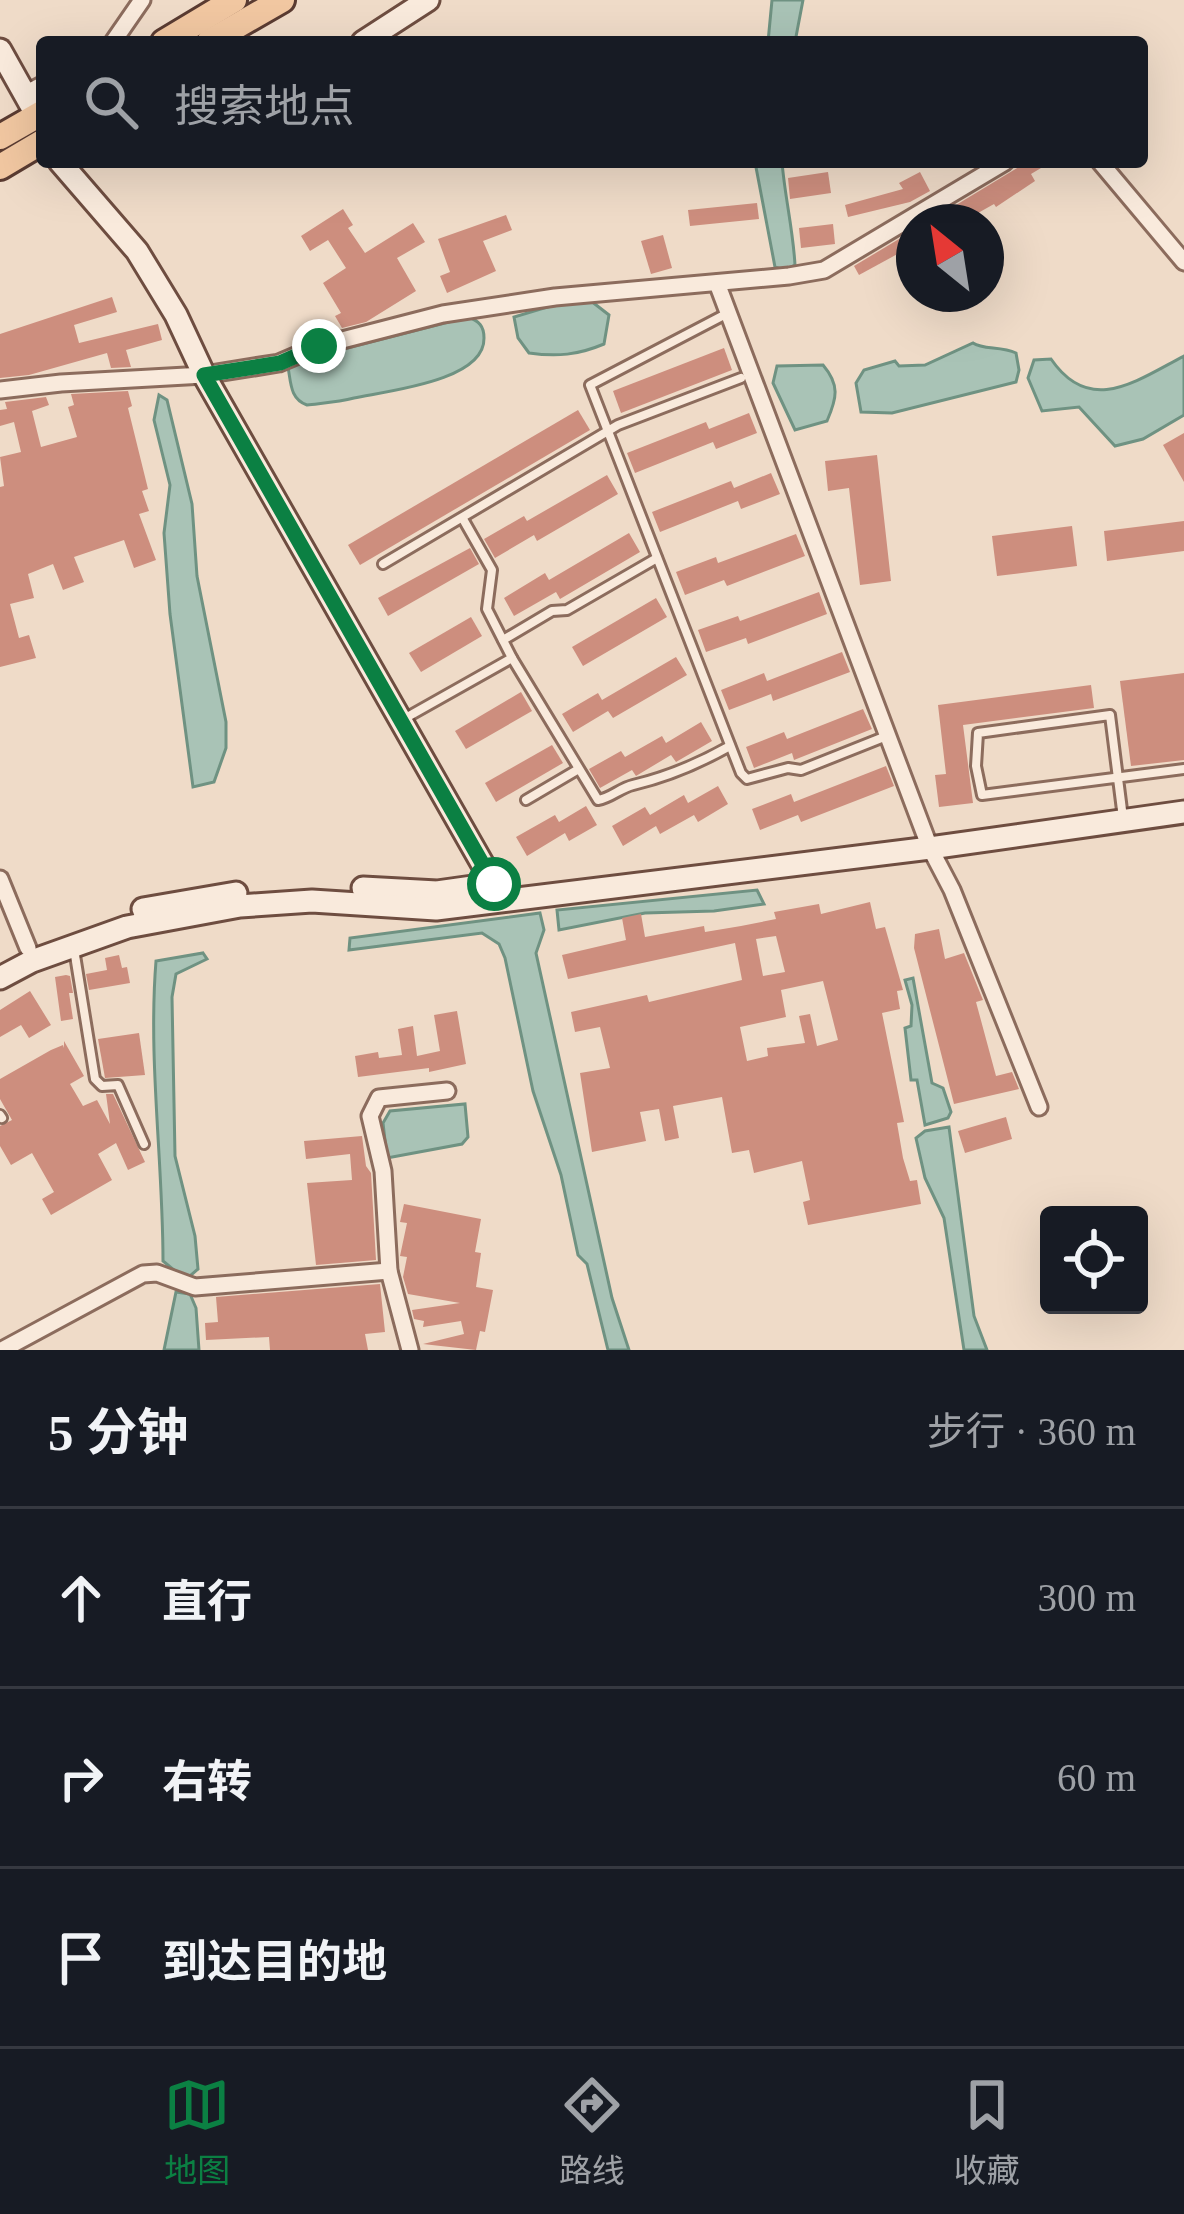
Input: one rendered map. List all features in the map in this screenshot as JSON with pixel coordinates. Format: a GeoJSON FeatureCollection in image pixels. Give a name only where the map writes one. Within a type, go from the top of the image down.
{"type":"FeatureCollection","features":[{"type":"Feature","properties":{"kind":"main road"},"geometry":{"type":"LineString","coordinates":[[174,36],[234,0]]}},
{"type":"Feature","properties":{"kind":"main road"},"geometry":{"type":"LineString","coordinates":[[219,36],[282,0]]}},
{"type":"Feature","properties":{"kind":"main road"},"geometry":{"type":"LineString","coordinates":[[0,137],[36,102]]}},
{"type":"Feature","properties":{"kind":"main road"},"geometry":{"type":"LineString","coordinates":[[0,167],[36,146]]}},
{"type":"Feature","properties":{"kind":"street"},"geometry":{"type":"LineString","coordinates":[[116,36],[142,0]]}},
{"type":"Feature","properties":{"kind":"street"},"geometry":{"type":"LineString","coordinates":[[372,36],[428,0]]}},
{"type":"Feature","properties":{"kind":"street"},"geometry":{"type":"LineString","coordinates":[[0,50],[36,102]]}},
{"type":"Feature","properties":{"kind":"street"},"geometry":{"type":"LineString","coordinates":[[65,168],[137,251],[176,315],[204,375],[498,892]]}},
{"type":"Feature","properties":{"kind":"street"},"geometry":{"type":"LineString","coordinates":[[0,390],[204,375],[280,363],[319,346],[442,314],[555,297],[824,270],[995,168]]}},
{"type":"Feature","properties":{"kind":"street"},"geometry":{"type":"LineString","coordinates":[[1105,168],[1184,262]]}},
{"type":"Feature","properties":{"kind":"street"},"geometry":{"type":"LineString","coordinates":[[717,284],[930,848],[952,890],[1039,1107]]}},
{"type":"Feature","properties":{"kind":"street"},"geometry":{"type":"LineString","coordinates":[[0,962],[112,917],[199,897],[316,887],[498,892],[930,848],[1184,812]]}},
{"type":"Feature","properties":{"kind":"street"},"geometry":{"type":"LineString","coordinates":[[0,879],[28,948]]}},
{"type":"Feature","properties":{"kind":"street"},"geometry":{"type":"LineString","coordinates":[[0,978],[127,927],[240,906],[312,901],[436,909],[498,892]]}},
{"type":"Feature","properties":{"kind":"street"},"geometry":{"type":"LineString","coordinates":[[410,1350],[389,1271],[383,1171],[370,1116],[380,1098],[447,1091]]}},
{"type":"Feature","properties":{"kind":"street"},"geometry":{"type":"LineString","coordinates":[[2,1350],[143,1274],[157,1273],[195,1287],[389,1271]]}},
{"type":"Feature","properties":{"kind":"lane"},"geometry":{"type":"LineString","coordinates":[[727,313],[590,385],[608,432],[740,773],[756,779],[788,768],[801,770],[889,735]]}},
{"type":"Feature","properties":{"kind":"lane"},"geometry":{"type":"LineString","coordinates":[[382,565],[608,432],[741,378]]}},
{"type":"Feature","properties":{"kind":"lane"},"geometry":{"type":"LineString","coordinates":[[463,519],[492,570],[488,610],[593,798],[605,800],[672,770],[686,771],[730,746]]}},
{"type":"Feature","properties":{"kind":"lane"},"geometry":{"type":"LineString","coordinates":[[503,640],[657,558]]}},
{"type":"Feature","properties":{"kind":"lane"},"geometry":{"type":"LineString","coordinates":[[401,721],[512,658]]}},
{"type":"Feature","properties":{"kind":"lane"},"geometry":{"type":"LineString","coordinates":[[1123,820],[1118,778],[1110,715],[977,733],[976,766],[982,795],[1118,778],[1184,769]]}},
{"type":"Feature","properties":{"kind":"lane"},"geometry":{"type":"LineString","coordinates":[[526,800],[577,770]]}},
{"type":"Feature","properties":{"kind":"lane"},"geometry":{"type":"LineString","coordinates":[[73,946],[95,1078],[102,1086],[118,1085],[144,1144]]}},
{"type":"Feature","properties":{"kind":"shaded area"},"geometry":{"type":"Polygon","coordinates":[[[772,0],[803,0],[796,36],[769,36],[772,0]]]}},
{"type":"Feature","properties":{"kind":"shaded area"},"geometry":{"type":"Polygon","coordinates":[[[756,168],[783,168],[795,265],[784,270],[775,267],[756,168]]]}},
{"type":"Feature","properties":{"kind":"shaded area"},"geometry":{"type":"Polygon","coordinates":[[[591,301],[609,315],[604,344],[576,353],[539,354],[529,353],[518,338],[514,317],[564,302],[591,301]]]}},
{"type":"Feature","properties":{"kind":"shaded area"},"geometry":{"type":"Polygon","coordinates":[[[468,317],[483,330],[480,353],[452,374],[331,402],[307,405],[294,395],[288,367],[468,317]]]}},
{"type":"Feature","properties":{"kind":"shaded area"},"geometry":{"type":"Polygon","coordinates":[[[973,343],[1016,353],[1016,382],[892,413],[861,412],[856,383],[864,370],[895,361],[899,366],[925,365],[973,343]]]}},
{"type":"Feature","properties":{"kind":"shaded area"},"geometry":{"type":"Polygon","coordinates":[[[1184,356],[1184,415],[1143,439],[1115,446],[1079,407],[1042,411],[1028,378],[1034,360],[1051,359],[1081,386],[1114,388],[1184,356]]]}},
{"type":"Feature","properties":{"kind":"shaded area"},"geometry":{"type":"Polygon","coordinates":[[[823,365],[835,392],[827,421],[795,430],[773,383],[777,366],[823,365]]]}},
{"type":"Feature","properties":{"kind":"shaded area"},"geometry":{"type":"Polygon","coordinates":[[[159,395],[167,400],[192,504],[197,576],[226,722],[226,748],[214,782],[193,787],[170,614],[164,533],[170,485],[154,420],[159,395]]]}},
{"type":"Feature","properties":{"kind":"shaded area"},"geometry":{"type":"Polygon","coordinates":[[[757,890],[764,904],[645,913],[559,930],[557,910],[757,890]]]}},
{"type":"Feature","properties":{"kind":"shaded area"},"geometry":{"type":"Polygon","coordinates":[[[540,913],[544,930],[536,953],[612,1298],[629,1350],[608,1350],[587,1264],[578,1255],[561,1175],[533,1091],[499,944],[482,933],[349,950],[350,938],[540,913]]]}},
{"type":"Feature","properties":{"kind":"shaded area"},"geometry":{"type":"Polygon","coordinates":[[[203,953],[207,959],[176,974],[172,997],[175,1156],[195,1236],[198,1269],[190,1276],[180,1275],[163,1261],[154,998],[156,961],[203,953]]]}},
{"type":"Feature","properties":{"kind":"shaded area"},"geometry":{"type":"Polygon","coordinates":[[[913,978],[932,1083],[943,1088],[951,1112],[948,1118],[925,1125],[917,1080],[911,1080],[905,1028],[911,1026],[912,1005],[905,980],[913,978]]]}},
{"type":"Feature","properties":{"kind":"shaded area"},"geometry":{"type":"Polygon","coordinates":[[[465,1104],[468,1137],[462,1144],[387,1158],[383,1123],[390,1111],[465,1104]]]}},
{"type":"Feature","properties":{"kind":"shaded area"},"geometry":{"type":"Polygon","coordinates":[[[949,1127],[974,1316],[987,1350],[964,1350],[944,1218],[925,1178],[916,1138],[925,1131],[949,1127]]]}},
{"type":"Feature","properties":{"kind":"shaded area"},"geometry":{"type":"Polygon","coordinates":[[[176,1292],[190,1294],[196,1308],[199,1350],[164,1350],[176,1292]]]}},
{"type":"Feature","properties":{"kind":"building"},"geometry":{"type":"Polygon","coordinates":[[[1017,168],[1041,168],[1031,174],[1035,181],[1000,204],[958,204],[1017,168]]]}},
{"type":"Feature","properties":{"kind":"building"},"geometry":{"type":"Polygon","coordinates":[[[828,172],[831,193],[790,199],[788,178],[828,172]]]}},
{"type":"Feature","properties":{"kind":"building"},"geometry":{"type":"Polygon","coordinates":[[[920,172],[930,191],[910,202],[848,217],[845,205],[903,189],[899,183],[920,172]]]}},
{"type":"Feature","properties":{"kind":"building"},"geometry":{"type":"Polygon","coordinates":[[[757,203],[759,219],[690,226],[688,210],[757,203]]]}},
{"type":"Feature","properties":{"kind":"building"},"geometry":{"type":"Polygon","coordinates":[[[343,209],[353,225],[348,228],[365,253],[413,223],[425,242],[397,258],[416,291],[366,322],[342,328],[335,316],[341,313],[323,283],[346,268],[328,240],[310,251],[301,236],[343,209]]]}},
{"type":"Feature","properties":{"kind":"building"},"geometry":{"type":"Polygon","coordinates":[[[506,215],[512,230],[483,241],[496,271],[447,293],[440,276],[450,272],[438,239],[506,215]]]}},
{"type":"Feature","properties":{"kind":"building"},"geometry":{"type":"Polygon","coordinates":[[[833,224],[835,244],[801,248],[799,228],[833,224]]]}},
{"type":"Feature","properties":{"kind":"building"},"geometry":{"type":"Polygon","coordinates":[[[663,235],[672,268],[651,274],[641,241],[663,235]]]}},
{"type":"Feature","properties":{"kind":"building"},"geometry":{"type":"Polygon","coordinates":[[[896,241],[896,255],[859,275],[854,266],[896,241]]]}},
{"type":"Feature","properties":{"kind":"building"},"geometry":{"type":"Polygon","coordinates":[[[112,297],[117,312],[74,325],[79,343],[158,324],[162,340],[126,350],[131,367],[111,368],[107,353],[29,375],[0,378],[0,334],[112,297]]]}},
{"type":"Feature","properties":{"kind":"building"},"geometry":{"type":"Polygon","coordinates":[[[724,348],[732,370],[621,413],[613,391],[724,348]]]}},
{"type":"Feature","properties":{"kind":"building"},"geometry":{"type":"Polygon","coordinates":[[[128,391],[148,489],[142,491],[149,511],[139,514],[156,560],[134,568],[124,540],[74,557],[84,582],[63,590],[53,564],[28,574],[34,598],[10,604],[19,638],[29,635],[36,658],[0,667],[0,487],[4,486],[0,457],[21,452],[14,422],[0,426],[0,410],[7,409],[5,402],[46,397],[49,405],[32,411],[41,447],[77,437],[68,407],[74,405],[71,394],[128,391]]]}},
{"type":"Feature","properties":{"kind":"building"},"geometry":{"type":"Polygon","coordinates":[[[578,410],[590,430],[360,565],[348,545],[578,410]]]}},
{"type":"Feature","properties":{"kind":"building"},"geometry":{"type":"Polygon","coordinates":[[[749,413],[757,433],[716,449],[713,442],[635,473],[627,453],[706,422],[709,429],[749,413]]]}},
{"type":"Feature","properties":{"kind":"building"},"geometry":{"type":"Polygon","coordinates":[[[1184,433],[1184,482],[1163,445],[1184,433]]]}},
{"type":"Feature","properties":{"kind":"building"},"geometry":{"type":"Polygon","coordinates":[[[877,455],[891,581],[860,585],[849,488],[828,491],[825,461],[877,455]]]}},
{"type":"Feature","properties":{"kind":"building"},"geometry":{"type":"Polygon","coordinates":[[[771,473],[780,494],[741,509],[738,501],[660,532],[652,512],[731,481],[734,488],[771,473]]]}},
{"type":"Feature","properties":{"kind":"building"},"geometry":{"type":"Polygon","coordinates":[[[607,475],[618,494],[537,541],[534,535],[495,558],[484,539],[524,516],[527,521],[607,475]]]}},
{"type":"Feature","properties":{"kind":"building"},"geometry":{"type":"Polygon","coordinates":[[[1184,521],[1184,551],[1107,561],[1104,531],[1184,521]]]}},
{"type":"Feature","properties":{"kind":"building"},"geometry":{"type":"Polygon","coordinates":[[[1072,526],[1077,566],[997,576],[992,536],[1072,526]]]}},
{"type":"Feature","properties":{"kind":"building"},"geometry":{"type":"Polygon","coordinates":[[[629,533],[640,552],[560,599],[556,592],[514,616],[504,598],[545,573],[549,580],[629,533]]]}},
{"type":"Feature","properties":{"kind":"building"},"geometry":{"type":"Polygon","coordinates":[[[796,534],[805,556],[727,586],[724,580],[685,595],[676,572],[716,557],[718,563],[796,534]]]}},
{"type":"Feature","properties":{"kind":"building"},"geometry":{"type":"Polygon","coordinates":[[[470,548],[479,564],[388,616],[378,598],[470,548]]]}},
{"type":"Feature","properties":{"kind":"building"},"geometry":{"type":"Polygon","coordinates":[[[819,592],[827,614],[748,644],[746,638],[706,652],[698,630],[738,616],[740,621],[819,592]]]}},
{"type":"Feature","properties":{"kind":"building"},"geometry":{"type":"Polygon","coordinates":[[[656,598],[667,617],[583,666],[572,647],[656,598]]]}},
{"type":"Feature","properties":{"kind":"building"},"geometry":{"type":"Polygon","coordinates":[[[471,617],[482,636],[421,672],[409,653],[471,617]]]}},
{"type":"Feature","properties":{"kind":"building"},"geometry":{"type":"Polygon","coordinates":[[[842,652],[850,672],[773,701],[771,694],[729,710],[721,690],[764,673],[767,681],[842,652]]]}},
{"type":"Feature","properties":{"kind":"building"},"geometry":{"type":"Polygon","coordinates":[[[676,657],[687,675],[613,718],[608,711],[573,732],[562,714],[598,693],[602,700],[676,657]]]}},
{"type":"Feature","properties":{"kind":"building"},"geometry":{"type":"Polygon","coordinates":[[[1184,673],[1184,760],[1131,766],[1120,681],[1184,673]]]}},
{"type":"Feature","properties":{"kind":"building"},"geometry":{"type":"Polygon","coordinates":[[[1091,685],[1094,708],[963,725],[973,803],[939,807],[935,775],[946,774],[938,705],[1091,685]]]}},
{"type":"Feature","properties":{"kind":"building"},"geometry":{"type":"Polygon","coordinates":[[[521,692],[532,711],[466,749],[455,731],[521,692]]]}},
{"type":"Feature","properties":{"kind":"building"},"geometry":{"type":"Polygon","coordinates":[[[863,709],[872,729],[794,760],[792,753],[754,768],[746,747],[784,732],[787,739],[863,709]]]}},
{"type":"Feature","properties":{"kind":"building"},"geometry":{"type":"Polygon","coordinates":[[[701,722],[712,741],[676,762],[671,755],[636,776],[632,770],[600,788],[589,769],[621,751],[625,757],[662,736],[666,743],[701,722]]]}},
{"type":"Feature","properties":{"kind":"building"},"geometry":{"type":"Polygon","coordinates":[[[552,745],[563,763],[496,802],[485,783],[552,745]]]}},
{"type":"Feature","properties":{"kind":"building"},"geometry":{"type":"Polygon","coordinates":[[[886,766],[894,786],[801,822],[798,815],[760,830],[752,809],[791,794],[794,802],[886,766]]]}},
{"type":"Feature","properties":{"kind":"building"},"geometry":{"type":"Polygon","coordinates":[[[718,786],[728,804],[698,822],[694,815],[660,834],[656,826],[623,846],[612,826],[645,807],[650,815],[684,795],[688,803],[718,786]]]}},
{"type":"Feature","properties":{"kind":"building"},"geometry":{"type":"Polygon","coordinates":[[[586,806],[597,825],[569,841],[565,833],[527,856],[516,837],[555,815],[559,822],[586,806]]]}},
{"type":"Feature","properties":{"kind":"building"},"geometry":{"type":"Polygon","coordinates":[[[870,902],[876,929],[885,927],[903,990],[897,991],[900,1009],[882,1013],[904,1122],[897,1123],[903,1158],[910,1181],[917,1180],[921,1204],[808,1225],[803,1202],[810,1200],[802,1161],[754,1173],[749,1150],[732,1153],[722,1097],[673,1106],[679,1138],[665,1141],[659,1109],[640,1112],[646,1141],[592,1152],[580,1073],[610,1068],[600,1027],[575,1032],[571,1012],[647,995],[649,1002],[742,980],[735,943],[568,979],[562,955],[626,940],[622,918],[641,914],[645,937],[704,926],[705,932],[741,926],[776,919],[774,912],[819,904],[821,914],[870,902]],[[776,936],[756,939],[763,976],[785,972],[776,936]],[[823,981],[781,990],[786,1017],[740,1027],[747,1061],[768,1056],[767,1048],[805,1043],[799,1016],[810,1014],[817,1046],[838,1040],[823,981]]]}},
{"type":"Feature","properties":{"kind":"building"},"geometry":{"type":"Polygon","coordinates":[[[939,929],[945,959],[964,953],[983,1000],[976,1002],[996,1076],[1012,1072],[1019,1089],[954,1104],[914,948],[915,934],[939,929]]]}},
{"type":"Feature","properties":{"kind":"building"},"geometry":{"type":"Polygon","coordinates":[[[119,955],[130,983],[89,990],[86,974],[107,970],[105,958],[119,955]]]}},
{"type":"Feature","properties":{"kind":"building"},"geometry":{"type":"Polygon","coordinates":[[[66,975],[73,993],[69,993],[73,1019],[61,1021],[55,977],[66,975]]]}},
{"type":"Feature","properties":{"kind":"building"},"geometry":{"type":"Polygon","coordinates":[[[30,991],[51,1025],[29,1038],[21,1025],[0,1037],[0,1010],[30,991]]]}},
{"type":"Feature","properties":{"kind":"building"},"geometry":{"type":"Polygon","coordinates":[[[457,1011],[466,1064],[358,1077],[355,1056],[402,1055],[398,1029],[413,1026],[417,1056],[440,1051],[434,1015],[457,1011]]]}},
{"type":"Feature","properties":{"kind":"building"},"geometry":{"type":"Polygon","coordinates":[[[139,1033],[145,1075],[105,1078],[98,1039],[139,1033]]]}},
{"type":"Feature","properties":{"kind":"building"},"geometry":{"type":"Polygon","coordinates":[[[64,1041],[84,1076],[70,1084],[83,1106],[97,1100],[110,1124],[106,1094],[113,1094],[145,1162],[128,1170],[116,1143],[98,1154],[112,1180],[51,1215],[42,1199],[54,1192],[32,1153],[11,1165],[0,1146],[0,1126],[12,1120],[0,1099],[0,1079],[51,1050],[64,1048],[64,1041]]]}},
{"type":"Feature","properties":{"kind":"building"},"geometry":{"type":"Polygon","coordinates":[[[1006,1117],[1012,1139],[965,1153],[958,1131],[1006,1117]]]}},
{"type":"Feature","properties":{"kind":"building"},"geometry":{"type":"Polygon","coordinates":[[[362,1136],[371,1173],[376,1260],[316,1265],[307,1183],[352,1180],[350,1154],[306,1159],[304,1141],[362,1136]]]}},
{"type":"Feature","properties":{"kind":"building"},"geometry":{"type":"Polygon","coordinates":[[[404,1204],[481,1219],[476,1287],[493,1290],[485,1332],[480,1331],[476,1350],[423,1344],[464,1334],[461,1321],[423,1327],[424,1321],[414,1319],[412,1310],[460,1303],[408,1294],[403,1277],[407,1257],[400,1256],[407,1223],[400,1222],[404,1204]]]}},
{"type":"Feature","properties":{"kind":"building"},"geometry":{"type":"Polygon","coordinates":[[[380,1284],[385,1332],[365,1334],[368,1350],[270,1350],[269,1337],[206,1340],[205,1323],[218,1322],[216,1297],[380,1284]]]}},
{"type":"Feature","properties":{"kind":"route"},"geometry":{"type":"LineString","coordinates":[[319,346],[280,363],[204,375],[494,884]]}}]}
